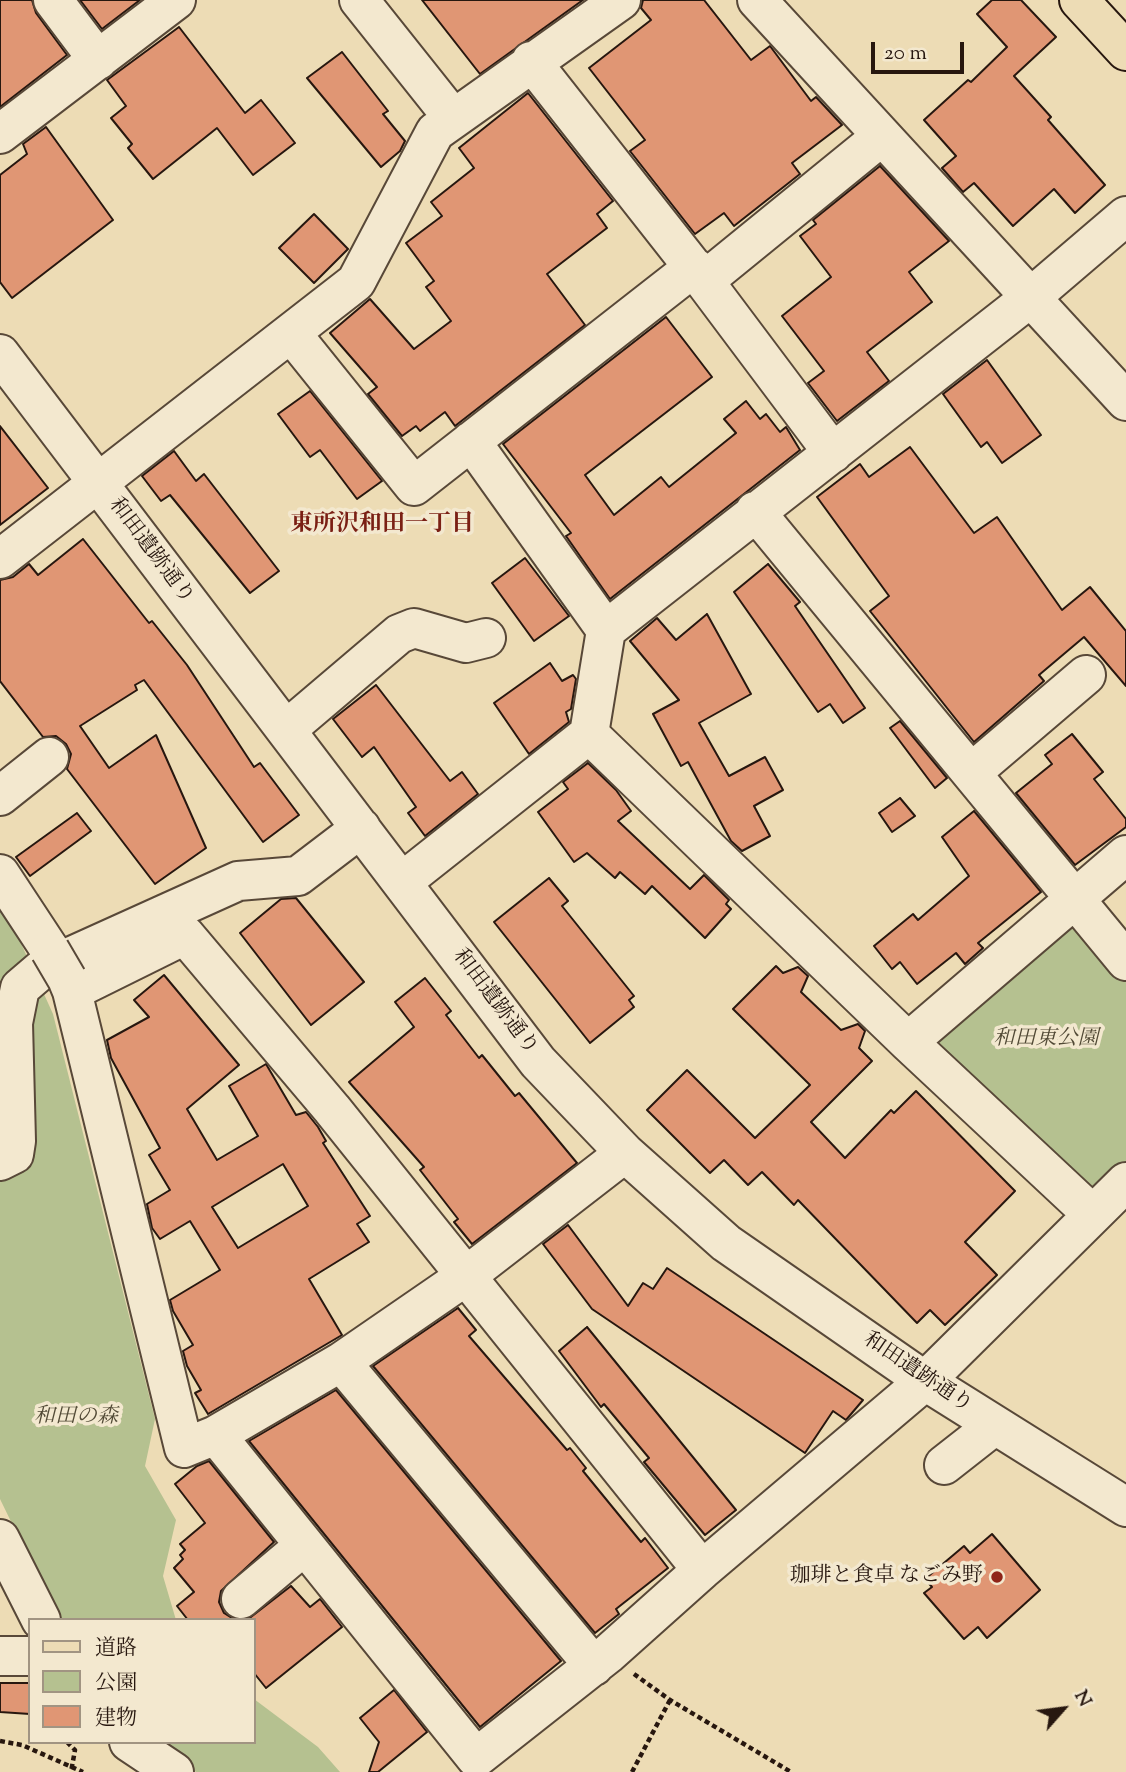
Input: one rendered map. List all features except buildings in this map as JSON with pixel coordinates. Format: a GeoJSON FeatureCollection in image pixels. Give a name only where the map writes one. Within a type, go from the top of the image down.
{"type":"FeatureCollection","features":[{"type":"Feature","properties":{"kind":"main road"},"geometry":{"type":"LineString","coordinates":[[1079,0],[1126,51]]}},
{"type":"Feature","properties":{"kind":"street"},"geometry":{"type":"LineString","coordinates":[[53,0],[97,60]]}},
{"type":"Feature","properties":{"kind":"street"},"geometry":{"type":"LineString","coordinates":[[0,134],[176,0]]}},
{"type":"Feature","properties":{"kind":"street"},"geometry":{"type":"LineString","coordinates":[[359,0],[453,118]]}},
{"type":"Feature","properties":{"kind":"street"},"geometry":{"type":"LineString","coordinates":[[0,559],[356,282],[435,132],[620,0]]}},
{"type":"Feature","properties":{"kind":"street"},"geometry":{"type":"LineString","coordinates":[[757,0],[1126,401]]}},
{"type":"Feature","properties":{"kind":"street"},"geometry":{"type":"LineString","coordinates":[[531,61],[699,274],[833,453]]}},
{"type":"Feature","properties":{"kind":"street"},"geometry":{"type":"LineString","coordinates":[[291,333],[414,486],[882,136]]}},
{"type":"Feature","properties":{"kind":"street"},"geometry":{"type":"LineString","coordinates":[[402,883],[589,734],[606,630],[1030,298],[1126,216]]}},
{"type":"Feature","properties":{"kind":"street","name":"和田遺跡通り"},"geometry":{"type":"LineString","coordinates":[[0,354],[538,1062],[625,1153],[726,1243],[925,1381],[1126,1507]]}},
{"type":"Feature","properties":{"kind":"street"},"geometry":{"type":"LineString","coordinates":[[471,441],[606,630]]}},
{"type":"Feature","properties":{"kind":"street"},"geometry":{"type":"LineString","coordinates":[[755,511],[1126,961]]}},
{"type":"Feature","properties":{"kind":"street"},"geometry":{"type":"LineString","coordinates":[[286,730],[399,634],[414,628],[466,643],[486,638]]}},
{"type":"Feature","properties":{"kind":"street"},"geometry":{"type":"LineString","coordinates":[[971,773],[1086,675]]}},
{"type":"Feature","properties":{"kind":"street"},"geometry":{"type":"LineString","coordinates":[[589,734],[908,1042],[1092,1214]]}},
{"type":"Feature","properties":{"kind":"street"},"geometry":{"type":"LineString","coordinates":[[0,796],[49,757]]}},
{"type":"Feature","properties":{"kind":"street"},"geometry":{"type":"LineString","coordinates":[[0,1161],[13,1154],[16,1141],[13,1023],[20,988],[41,970],[238,881],[298,876],[361,828]]}},
{"type":"Feature","properties":{"kind":"street"},"geometry":{"type":"LineString","coordinates":[[908,1042],[1126,855]]}},
{"type":"Feature","properties":{"kind":"street"},"geometry":{"type":"LineString","coordinates":[[0,874],[63,973],[184,1448],[216,1435],[341,1362],[466,1276],[625,1153]]}},
{"type":"Feature","properties":{"kind":"street"},"geometry":{"type":"LineString","coordinates":[[63,973],[185,934],[466,1276],[702,1570]]}},
{"type":"Feature","properties":{"kind":"street"},"geometry":{"type":"LineString","coordinates":[[216,1435],[476,1758],[601,1660],[702,1570],[925,1381],[1126,1182]]}},
{"type":"Feature","properties":{"kind":"street"},"geometry":{"type":"LineString","coordinates":[[341,1362],[601,1660]]}},
{"type":"Feature","properties":{"kind":"street"},"geometry":{"type":"LineString","coordinates":[[944,1465],[995,1425]]}},
{"type":"Feature","properties":{"kind":"street"},"geometry":{"type":"LineString","coordinates":[[0,1539],[40,1618]]}},
{"type":"Feature","properties":{"kind":"street"},"geometry":{"type":"LineString","coordinates":[[241,1599],[304,1546]]}},
{"type":"Feature","properties":{"kind":"street"},"geometry":{"type":"LineString","coordinates":[[0,1656],[28,1656]]}},
{"type":"Feature","properties":{"kind":"street"},"geometry":{"type":"LineString","coordinates":[[132,1744],[174,1772]]}},
{"type":"Feature","properties":{"kind":"path"},"geometry":{"type":"LineString","coordinates":[[601,1660],[791,1772]]}},
{"type":"Feature","properties":{"kind":"path"},"geometry":{"type":"LineString","coordinates":[[632,1772],[670,1700]]}},
{"type":"Feature","properties":{"kind":"path"},"geometry":{"type":"LineString","coordinates":[[0,1741],[22,1745],[83,1772]]}},
{"type":"Feature","properties":{"kind":"path"},"geometry":{"type":"LineString","coordinates":[[69,1744],[75,1750],[72,1769]]}},
{"type":"Feature","properties":{"kind":"green space","name":"和田の森"},"geometry":{"type":"Polygon","coordinates":[[[0,897],[53,1014],[155,1419],[145,1466],[176,1520],[163,1576],[175,1618],[58,1618],[0,1499],[0,897]]]}},
{"type":"Feature","properties":{"kind":"green space","name":"和田東公園"},"geometry":{"type":"Polygon","coordinates":[[[1076,907],[1126,970],[1126,1165],[1092,1197],[928,1038],[1076,907]]]}},
{"type":"Feature","properties":{"kind":"green space"},"geometry":{"type":"Polygon","coordinates":[[[256,1700],[318,1747],[340,1772],[196,1772],[162,1744],[256,1744],[256,1700]]]}},
{"type":"Feature","properties":{"kind":"place","name":"珈琲と食卓 なごみ野"},"geometry":{"type":"Point","coordinates":[997,1577]}},
{"type":"Feature","properties":{"kind":"district","name":"東所沢和田一丁目"},"geometry":{"type":"Point","coordinates":[382,526]}}]}
